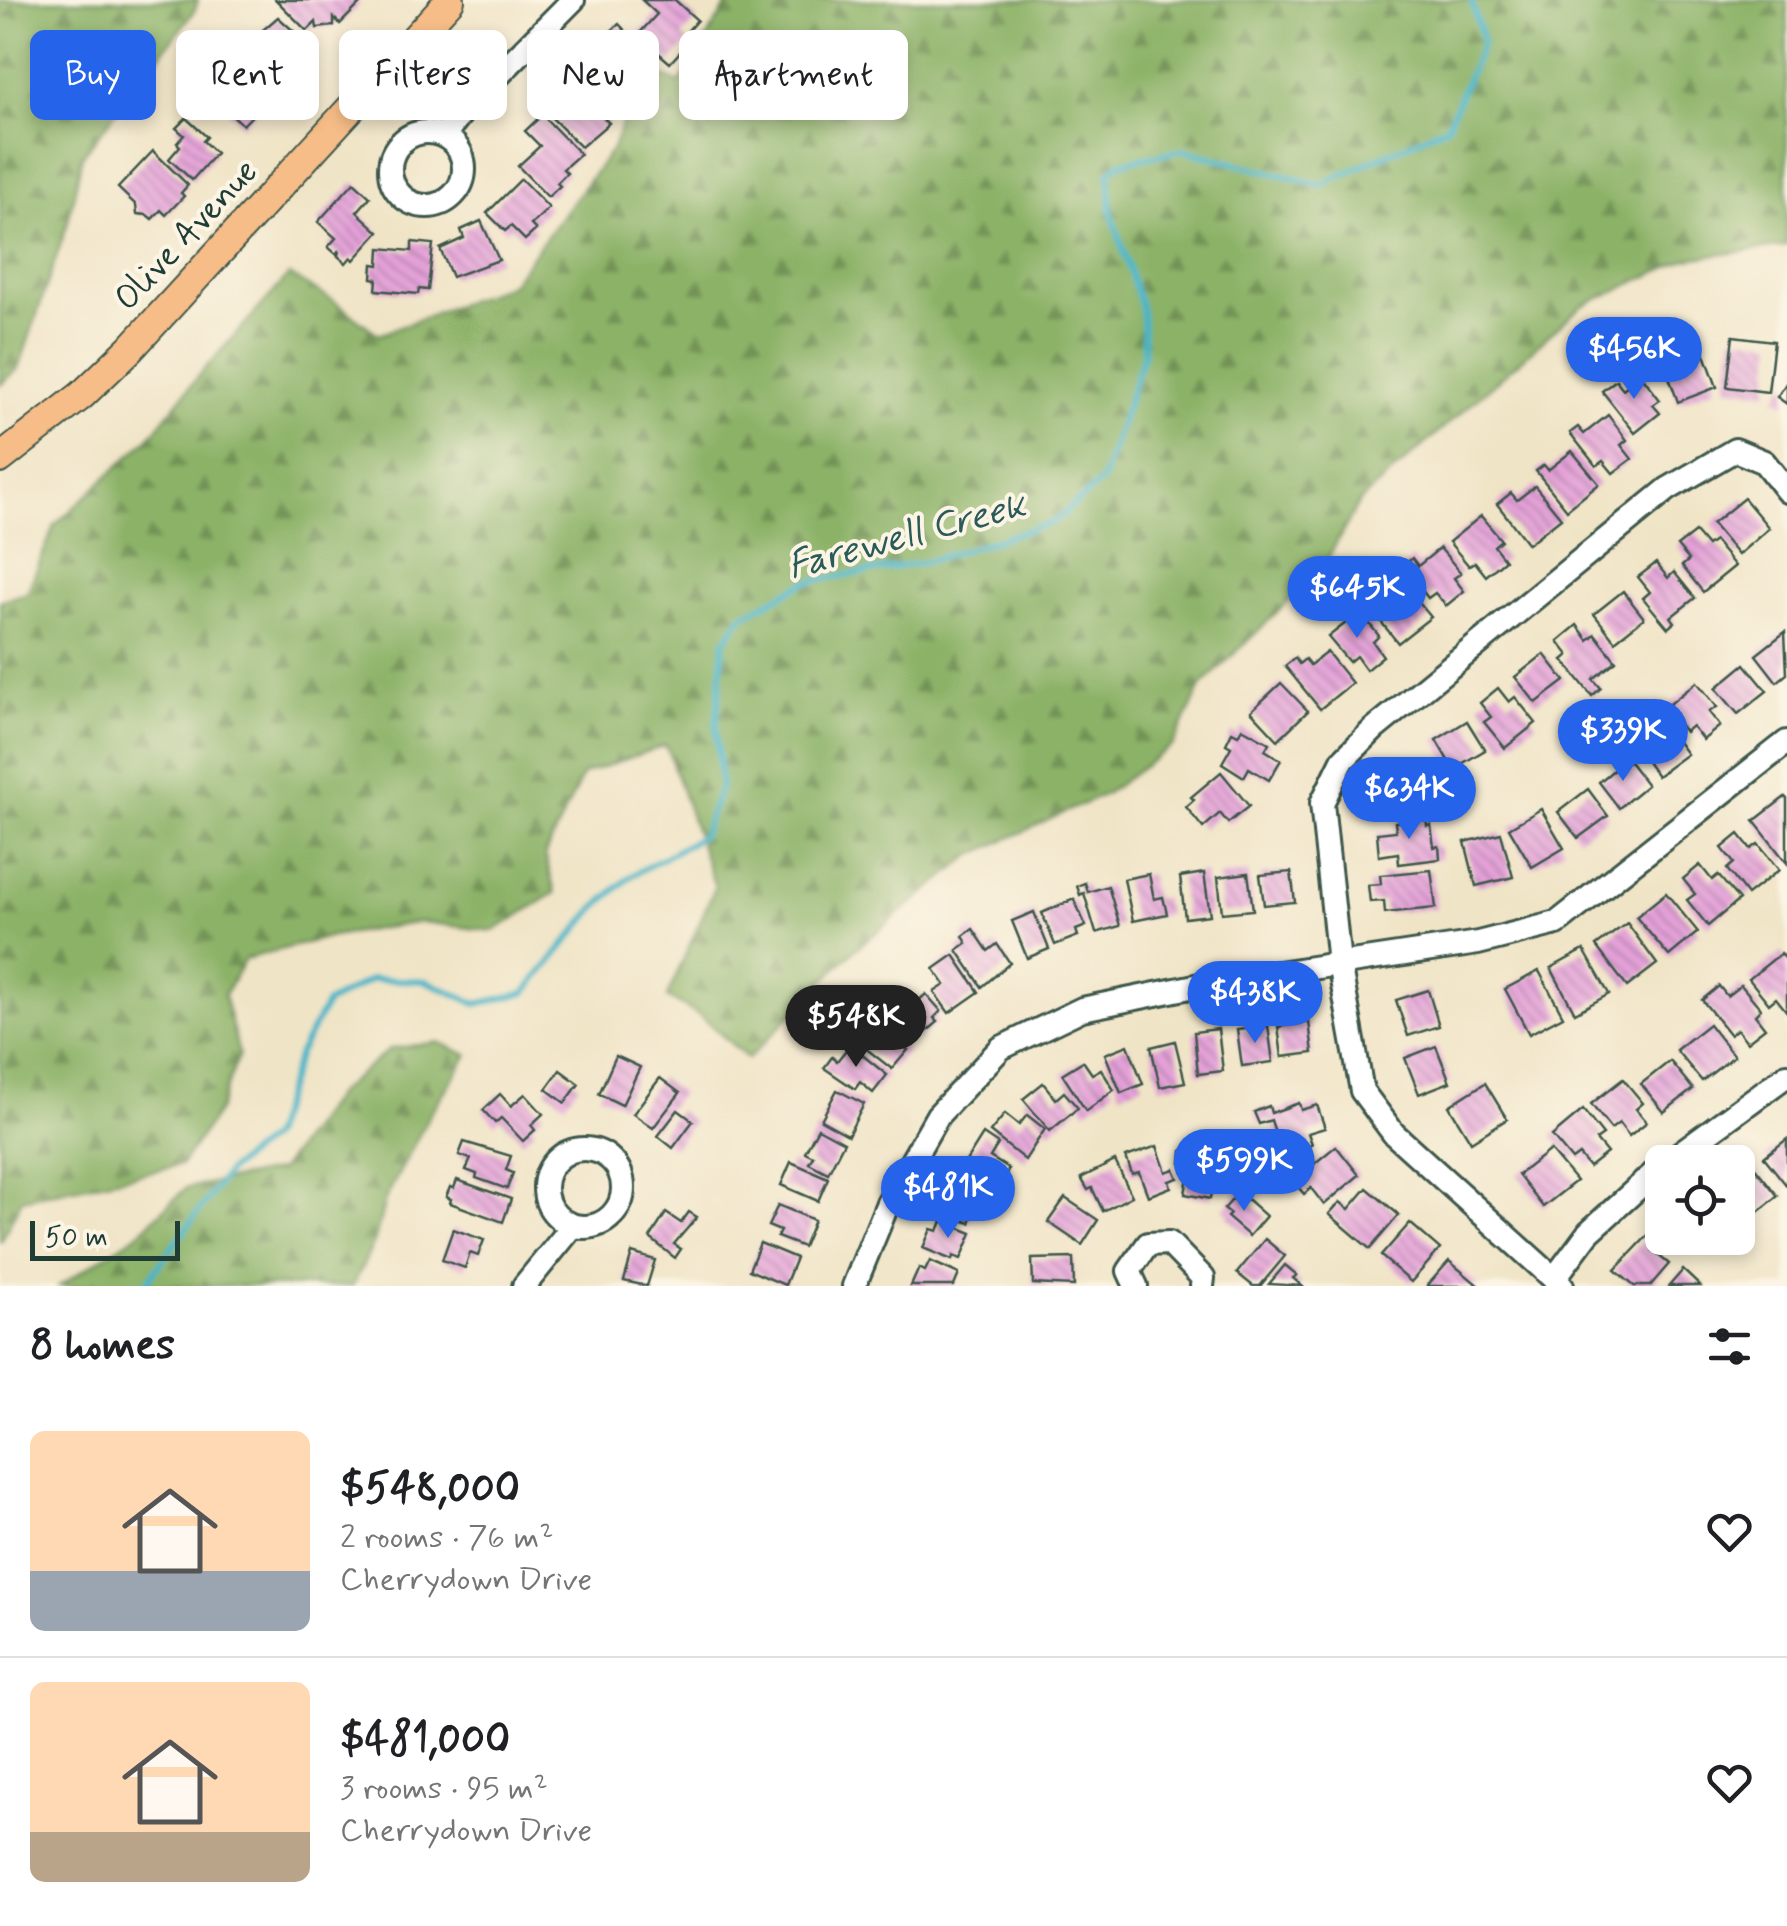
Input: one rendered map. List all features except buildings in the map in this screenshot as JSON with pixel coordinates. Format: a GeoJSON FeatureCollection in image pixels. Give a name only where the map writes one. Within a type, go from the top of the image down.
{"type":"FeatureCollection","features":[{"type":"Feature","properties":{"kind":"main road","name":"Olive Avenue"},"geometry":{"type":"LineString","coordinates":[[0,459],[82,396],[131,348],[450,0]]}},
{"type":"Feature","properties":{"kind":"street"},"geometry":{"type":"LineString","coordinates":[[444,135],[462,111],[573,0]]}},
{"type":"Feature","properties":{"kind":"street"},"geometry":{"type":"LineString","coordinates":[[1645,1182],[1589,1232],[1558,1282],[1394,1134],[1362,1091],[1339,963],[1322,804],[1344,760],[1374,729],[1668,490],[1735,450],[1764,462],[1787,491]]}},
{"type":"Feature","properties":{"kind":"street"},"geometry":{"type":"LineString","coordinates":[[854,1286],[888,1203],[938,1114],[1001,1048],[1082,1009],[1205,984],[1478,943],[1557,924],[1787,742]]}},
{"type":"Feature","properties":{"kind":"street"},"geometry":{"type":"LineString","coordinates":[[1691,1145],[1787,1075]]}},
{"type":"Feature","properties":{"kind":"street"},"geometry":{"type":"LineString","coordinates":[[524,1286],[572,1226]]}},
{"type":"Feature","properties":{"kind":"street"},"geometry":{"type":"LineString","coordinates":[[1136,1286],[1129,1271],[1148,1244],[1169,1242],[1203,1278],[1202,1286]]}},
{"type":"Feature","properties":{"kind":"green space"},"geometry":{"type":"Polygon","coordinates":[[[0,0],[198,0],[195,10],[156,60],[156,30],[30,30],[30,120],[110,120],[82,156],[68,222],[19,368],[0,385],[0,0]]]}},
{"type":"Feature","properties":{"kind":"green space"},"geometry":{"type":"Polygon","coordinates":[[[730,0],[1787,0],[1787,246],[1686,259],[1582,306],[1359,502],[1322,569],[1202,685],[1173,745],[1105,794],[970,856],[851,953],[748,1059],[702,1017],[667,997],[715,887],[666,745],[583,774],[545,854],[555,893],[494,931],[421,922],[332,936],[245,959],[224,995],[239,1054],[219,1109],[181,1165],[22,1199],[0,1243],[0,601],[27,593],[55,525],[149,438],[289,275],[334,301],[379,335],[511,284],[613,148],[624,120],[659,120],[659,75],[679,83],[679,120],[908,120],[908,30],[712,30],[730,0]]]}},
{"type":"Feature","properties":{"kind":"green space"},"geometry":{"type":"Polygon","coordinates":[[[438,1042],[468,1055],[431,1112],[385,1200],[375,1240],[353,1286],[59,1286],[136,1236],[186,1188],[280,1170],[337,1093],[390,1049],[438,1042]]]}},
{"type":"Feature","properties":{"kind":"waterway","name":"Farewell Creek"},"geometry":{"type":"LineString","coordinates":[[144,1286],[229,1170],[271,1137],[299,1053],[327,1003],[372,979],[426,981],[477,1004],[525,993],[595,908],[631,876],[702,836],[721,786],[716,728],[724,642],[742,616],[806,582],[922,563],[1054,522],[1102,481],[1144,352],[1142,311],[1111,211],[1109,173],[1120,163],[1183,150],[1320,185],[1447,126],[1483,42],[1471,0]]}}]}
